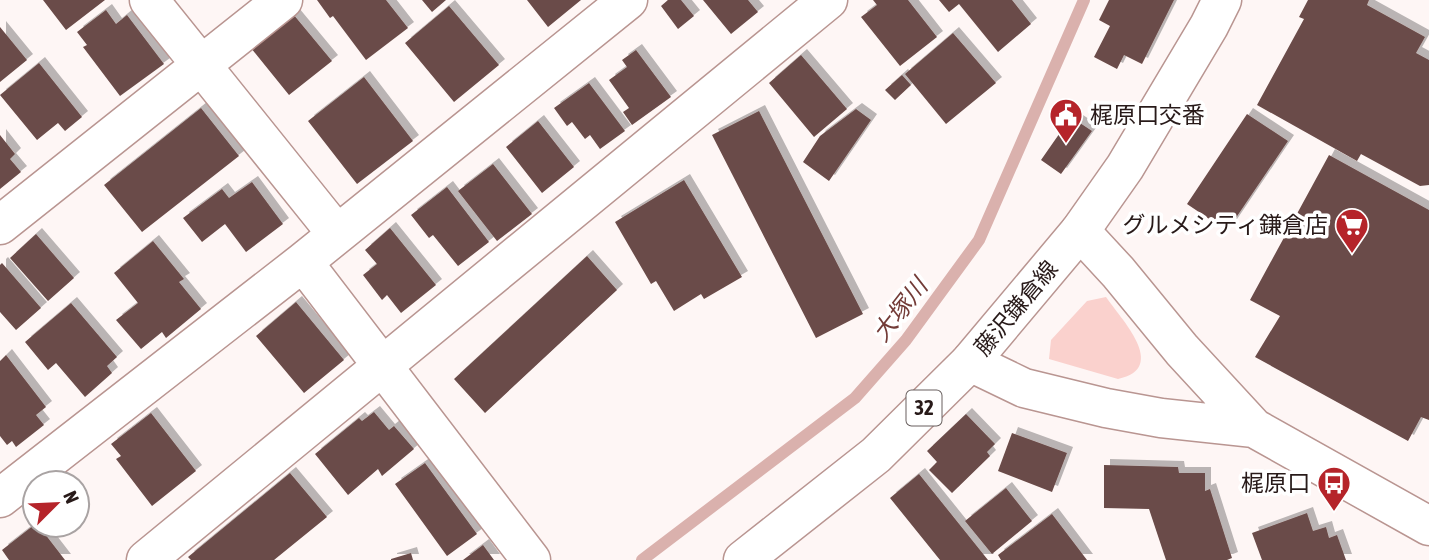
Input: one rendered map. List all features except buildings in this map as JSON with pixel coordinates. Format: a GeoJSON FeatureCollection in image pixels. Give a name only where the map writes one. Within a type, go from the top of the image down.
{"type":"FeatureCollection","features":[{"type":"Feature","properties":{"kind":"street"},"geometry":{"type":"LineString","coordinates":[[149,0],[337,234]]}},
{"type":"Feature","properties":{"kind":"street"},"geometry":{"type":"LineString","coordinates":[[0,225],[283,0]]}},
{"type":"Feature","properties":{"kind":"street"},"geometry":{"type":"LineString","coordinates":[[0,498],[303,262],[628,0]]}},
{"type":"Feature","properties":{"kind":"street"},"geometry":{"type":"LineString","coordinates":[[146,560],[828,0]]}},
{"type":"Feature","properties":{"kind":"street","name":"藤沢鎌倉線"},"geometry":{"type":"LineString","coordinates":[[743,560],[876,455],[970,362],[1080,231],[1125,167],[1222,0]]}},
{"type":"Feature","properties":{"kind":"street"},"geometry":{"type":"LineString","coordinates":[[1080,231],[1118,271],[1182,350],[1254,428],[1429,526]]}},
{"type":"Feature","properties":{"kind":"street"},"geometry":{"type":"LineString","coordinates":[[303,262],[531,560]]}},
{"type":"Feature","properties":{"kind":"street"},"geometry":{"type":"LineString","coordinates":[[970,362],[1024,388],[1106,408],[1161,418],[1254,428]]}},
{"type":"Feature","properties":{"kind":"shaded area"},"geometry":{"type":"Polygon","coordinates":[[[1106,297],[1137,342],[1141,354],[1140,364],[1133,373],[1118,379],[1049,359],[1051,340],[1087,301],[1106,297]]]}},
{"type":"Feature","properties":{"kind":"waterway","name":"大塚川"},"geometry":{"type":"LineString","coordinates":[[642,560],[855,398],[906,340],[979,240],[1084,0]]}},
{"type":"Feature","properties":{"kind":"place","name":"梶原口交番"},"geometry":{"type":"Point","coordinates":[1066,145]}},
{"type":"Feature","properties":{"kind":"place","name":"グルメシティ鎌倉店"},"geometry":{"type":"Point","coordinates":[1352,255]}},
{"type":"Feature","properties":{"kind":"place","name":"梶原口"},"geometry":{"type":"Point","coordinates":[1334,513]}}]}
